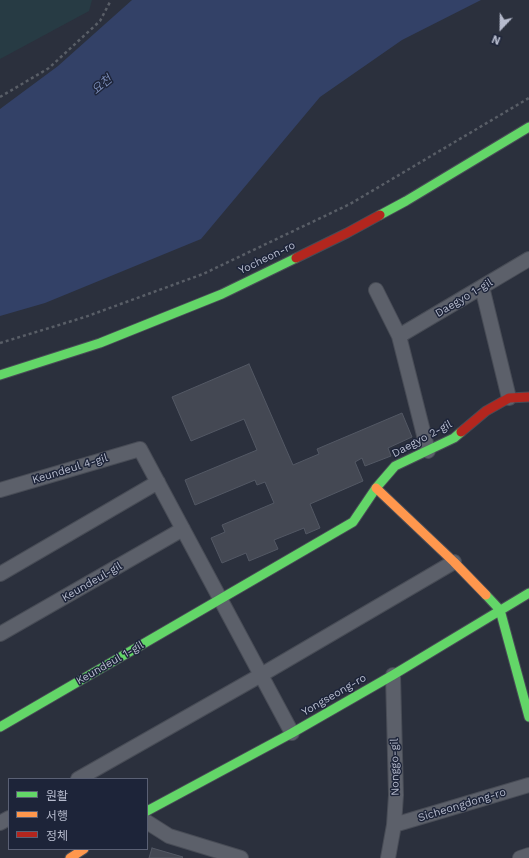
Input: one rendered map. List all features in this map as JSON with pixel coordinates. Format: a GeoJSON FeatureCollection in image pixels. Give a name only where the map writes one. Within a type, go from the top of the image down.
{"type":"FeatureCollection","features":[{"type":"Feature","properties":{"kind":"street","name":"Yocheon-ro"},"geometry":{"type":"LineString","coordinates":[[0,375],[100,343],[222,294],[347,233],[406,201],[529,128]]}},
{"type":"Feature","properties":{"kind":"street","name":"Daegyo 1-gil"},"geometry":{"type":"LineString","coordinates":[[399,336],[529,259]]}},
{"type":"Feature","properties":{"kind":"street"},"geometry":{"type":"LineString","coordinates":[[482,287],[509,398]]}},
{"type":"Feature","properties":{"kind":"street"},"geometry":{"type":"LineString","coordinates":[[376,290],[399,336],[428,451]]}},
{"type":"Feature","properties":{"kind":"street","name":"Daegyo 2-gil"},"geometry":{"type":"LineString","coordinates":[[220,599],[353,522],[376,488],[395,466],[454,438],[486,411],[509,398],[529,397]]}},
{"type":"Feature","properties":{"kind":"street","name":"Keundeul 4-gil"},"geometry":{"type":"LineString","coordinates":[[0,490],[140,449],[158,482]]}},
{"type":"Feature","properties":{"kind":"street"},"geometry":{"type":"LineString","coordinates":[[0,574],[158,482],[292,733]]}},
{"type":"Feature","properties":{"kind":"street"},"geometry":{"type":"LineString","coordinates":[[376,488],[454,562],[500,610],[529,717]]}},
{"type":"Feature","properties":{"kind":"street","name":"Keundeul-gil"},"geometry":{"type":"LineString","coordinates":[[0,634],[183,529]]}},
{"type":"Feature","properties":{"kind":"street"},"geometry":{"type":"LineString","coordinates":[[80,778],[261,675],[454,562]]}},
{"type":"Feature","properties":{"kind":"street","name":"Yongseong-ro"},"geometry":{"type":"LineString","coordinates":[[148,810],[292,733],[393,675],[529,593]]}},
{"type":"Feature","properties":{"kind":"street","name":"Keundeul 1-gil"},"geometry":{"type":"LineString","coordinates":[[0,727],[220,599]]}},
{"type":"Feature","properties":{"kind":"street","name":"Nonggo-gil"},"geometry":{"type":"LineString","coordinates":[[388,858],[394,825],[396,795],[393,675]]}},
{"type":"Feature","properties":{"kind":"street","name":"Sicheongdong-ro"},"geometry":{"type":"LineString","coordinates":[[394,825],[529,784]]}},
{"type":"Feature","properties":{"kind":"street"},"geometry":{"type":"LineString","coordinates":[[148,823],[169,836],[241,858]]}},
{"type":"Feature","properties":{"kind":"street"},"geometry":{"type":"LineString","coordinates":[[70,858],[82,850]]}},
{"type":"Feature","properties":{"kind":"street"},"geometry":{"type":"LineString","coordinates":[[520,858],[529,855]]}},
{"type":"Feature","properties":{"kind":"path"},"geometry":{"type":"LineString","coordinates":[[0,97],[49,68],[100,21],[111,0]]}},
{"type":"Feature","properties":{"kind":"path"},"geometry":{"type":"LineString","coordinates":[[0,343],[85,317],[203,274],[350,204],[529,98]]}},
{"type":"Feature","properties":{"kind":"shaded area"},"geometry":{"type":"Polygon","coordinates":[[[0,0],[92,0],[89,11],[0,59],[0,0]]]}},
{"type":"Feature","properties":{"kind":"water","name":"요천"},"geometry":{"type":"Polygon","coordinates":[[[132,0],[481,0],[402,40],[320,97],[201,239],[45,303],[0,316],[0,109],[58,66],[132,0]]]}},
{"type":"Feature","properties":{"kind":"building"},"geometry":{"type":"Polygon","coordinates":[[[249,364],[293,465],[319,454],[317,449],[402,413],[412,437],[388,448],[391,456],[365,466],[362,458],[355,462],[363,481],[310,504],[320,528],[306,534],[304,528],[274,540],[278,549],[249,561],[246,553],[222,563],[211,538],[225,532],[222,525],[274,503],[265,482],[257,485],[255,480],[195,505],[185,480],[257,450],[244,419],[191,441],[172,397],[249,364]]]}},
{"type":"Feature","properties":{"kind":"building"},"geometry":{"type":"Polygon","coordinates":[[[152,848],[183,857],[149,858],[152,848]]]}},
{"type":"Feature","properties":{"kind":"traffic: fast"},"geometry":{"type":"LineString","coordinates":[[380,215],[529,127]]}},
{"type":"Feature","properties":{"kind":"traffic: fast"},"geometry":{"type":"LineString","coordinates":[[0,375],[100,343],[222,294],[296,258]]}},
{"type":"Feature","properties":{"kind":"traffic: fast"},"geometry":{"type":"LineString","coordinates":[[0,727],[353,522],[376,488],[395,466],[454,438],[461,432]]}},
{"type":"Feature","properties":{"kind":"traffic: fast"},"geometry":{"type":"LineString","coordinates":[[148,810],[292,733],[393,675],[529,593]]}},
{"type":"Feature","properties":{"kind":"traffic: fast"},"geometry":{"type":"LineString","coordinates":[[486,595],[500,610],[529,717]]}},
{"type":"Feature","properties":{"kind":"traffic: slow"},"geometry":{"type":"LineString","coordinates":[[376,488],[454,562],[486,595]]}},
{"type":"Feature","properties":{"kind":"traffic: slow"},"geometry":{"type":"LineString","coordinates":[[70,858],[82,850]]}},
{"type":"Feature","properties":{"kind":"traffic: jam"},"geometry":{"type":"LineString","coordinates":[[296,258],[380,215]]}},
{"type":"Feature","properties":{"kind":"traffic: jam"},"geometry":{"type":"LineString","coordinates":[[461,432],[486,411],[509,398],[529,397]]}}]}
